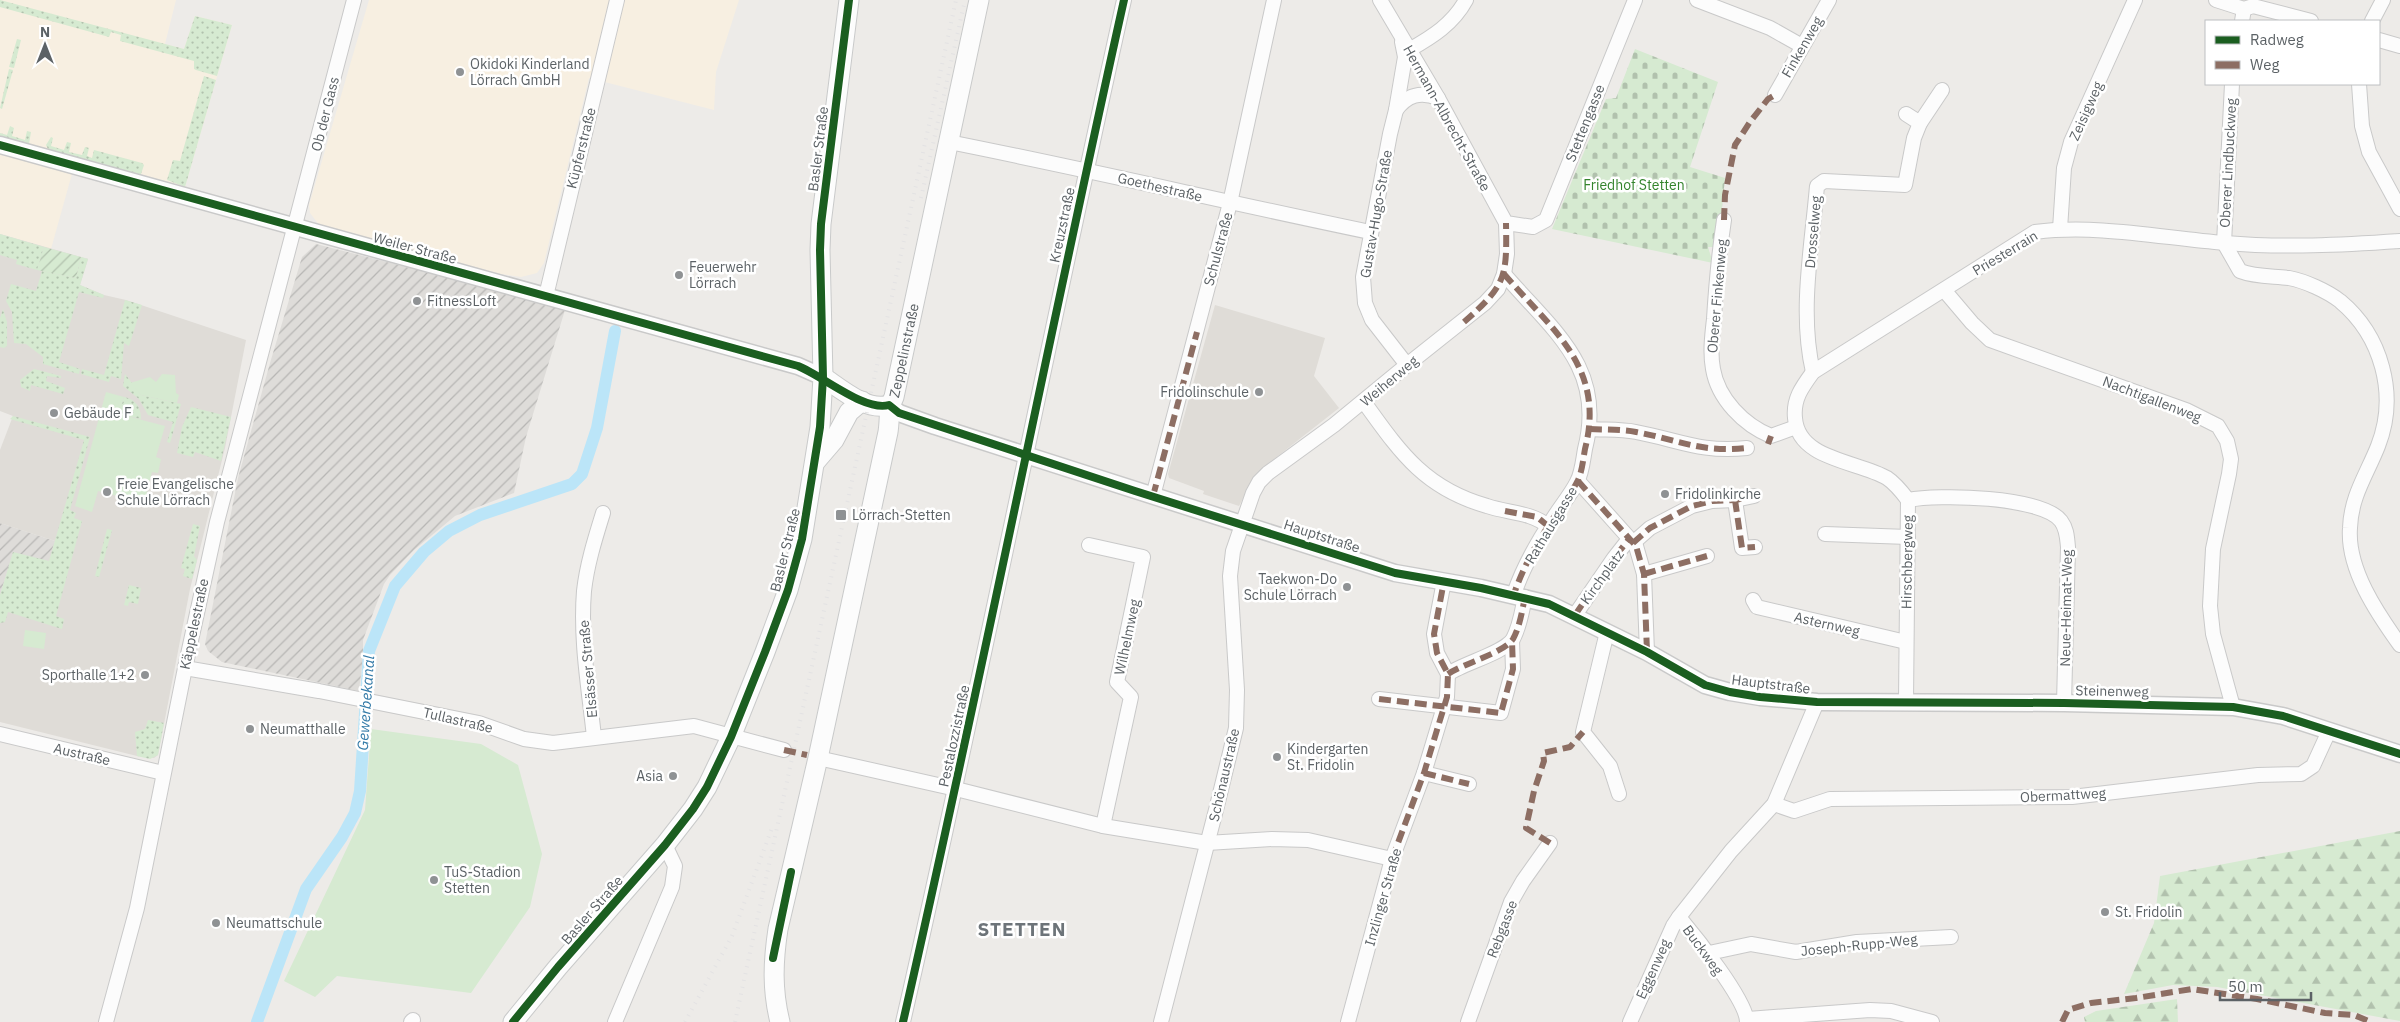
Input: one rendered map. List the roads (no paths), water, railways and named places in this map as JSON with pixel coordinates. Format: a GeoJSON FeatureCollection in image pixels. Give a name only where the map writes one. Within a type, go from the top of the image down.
{"type":"FeatureCollection","features":[{"type":"Feature","properties":{"kind":"main road","name":"Basler Straße"},"geometry":{"type":"LineString","coordinates":[[513,1022],[558,967],[665,845],[693,809],[707,787],[731,736],[788,590],[807,516],[822,414],[821,224],[849,0]]}},
{"type":"Feature","properties":{"kind":"main road","name":"Zeppelinstraße"},"geometry":{"type":"LineString","coordinates":[[780,1022],[774,996],[773,958],[778,929],[818,758],[888,432],[889,405],[894,397],[979,0]]}},
{"type":"Feature","properties":{"kind":"main road","name":"Hauptstraße"},"geometry":{"type":"LineString","coordinates":[[823,377],[862,401],[882,407],[889,405]]}},
{"type":"Feature","properties":{"kind":"main road"},"geometry":{"type":"LineString","coordinates":[[816,462],[834,440],[849,412],[862,401]]}},
{"type":"Feature","properties":{"kind":"street","name":"Ob der Gass"},"geometry":{"type":"LineString","coordinates":[[296,229],[354,0]]}},
{"type":"Feature","properties":{"kind":"street","name":"Küpferstraße"},"geometry":{"type":"LineString","coordinates":[[546,296],[617,0]]}},
{"type":"Feature","properties":{"kind":"street","name":"Kreuzstraße"},"geometry":{"type":"LineString","coordinates":[[1027,455],[1086,169],[1124,0]]}},
{"type":"Feature","properties":{"kind":"street","name":"Schulstraße"},"geometry":{"type":"LineString","coordinates":[[1153,496],[1230,203],[1274,0]]}},
{"type":"Feature","properties":{"kind":"street","name":"Hermann-Albrecht-Straße"},"geometry":{"type":"LineString","coordinates":[[1380,0],[1438,98],[1506,223]]}},
{"type":"Feature","properties":{"kind":"street"},"geometry":{"type":"LineString","coordinates":[[1409,50],[1442,30],[1459,13],[1466,0]]}},
{"type":"Feature","properties":{"kind":"street","name":"Stettengasse"},"geometry":{"type":"LineString","coordinates":[[1506,223],[1520,227],[1533,227],[1546,220],[1635,0]]}},
{"type":"Feature","properties":{"kind":"street"},"geometry":{"type":"LineString","coordinates":[[1697,0],[1770,28],[1802,46]]}},
{"type":"Feature","properties":{"kind":"street","name":"Finkenweg"},"geometry":{"type":"LineString","coordinates":[[1775,95],[1829,0]]}},
{"type":"Feature","properties":{"kind":"street","name":"Zeisigweg"},"geometry":{"type":"LineString","coordinates":[[2060,229],[2064,168],[2071,142],[2135,0]]}},
{"type":"Feature","properties":{"kind":"street"},"geometry":{"type":"LineString","coordinates":[[2216,0],[2243,15],[2253,6],[2307,20]]}},
{"type":"Feature","properties":{"kind":"street"},"geometry":{"type":"LineString","coordinates":[[2373,20],[2383,0]]}},
{"type":"Feature","properties":{"kind":"street","name":"Gustav-Hugo-Straße"},"geometry":{"type":"LineString","coordinates":[[1401,36],[1405,57],[1362,277],[1365,303],[1372,320],[1407,365]]}},
{"type":"Feature","properties":{"kind":"street"},"geometry":{"type":"LineString","coordinates":[[2380,40],[2400,46]]}},
{"type":"Feature","properties":{"kind":"street","name":"Oberer Lindbuckweg"},"geometry":{"type":"LineString","coordinates":[[2224,243],[2232,85]]}},
{"type":"Feature","properties":{"kind":"street"},"geometry":{"type":"LineString","coordinates":[[2359,85],[2362,126],[2370,152],[2400,209]]}},
{"type":"Feature","properties":{"kind":"street","name":"Drosselweg"},"geometry":{"type":"LineString","coordinates":[[1813,372],[1808,350],[1807,292],[1817,186],[1824,181],[1905,185],[1914,138],[1920,123],[1942,90]]}},
{"type":"Feature","properties":{"kind":"street"},"geometry":{"type":"LineString","coordinates":[[1396,110],[1404,100],[1413,95],[1427,94],[1438,98]]}},
{"type":"Feature","properties":{"kind":"street"},"geometry":{"type":"LineString","coordinates":[[1906,114],[1920,123]]}},
{"type":"Feature","properties":{"kind":"street","name":"Goethestraße"},"geometry":{"type":"LineString","coordinates":[[949,142],[1086,169],[1230,203],[1370,232]]}},
{"type":"Feature","properties":{"kind":"street","name":"Weiler Straße"},"geometry":{"type":"LineString","coordinates":[[0,145],[296,229],[798,366],[823,377]]}},
{"type":"Feature","properties":{"kind":"street","name":"Oberer Finkenweg"},"geometry":{"type":"LineString","coordinates":[[1724,220],[1714,316],[1713,370],[1719,386],[1736,412],[1757,431],[1771,436],[1796,427]]}},
{"type":"Feature","properties":{"kind":"street","name":"Weiherweg"},"geometry":{"type":"LineString","coordinates":[[1242,524],[1259,482],[1364,402],[1407,365],[1486,304],[1498,290],[1504,274],[1507,254],[1506,223]]}},
{"type":"Feature","properties":{"kind":"street","name":"Käppelestraße"},"geometry":{"type":"LineString","coordinates":[[106,1022],[137,908],[163,773],[217,522],[296,229]]}},
{"type":"Feature","properties":{"kind":"street","name":"Priesterrain"},"geometry":{"type":"LineString","coordinates":[[1796,427],[1795,414],[1800,390],[1813,372],[2035,232],[2060,229],[2173,236],[2224,243],[2333,246],[2400,241]]}},
{"type":"Feature","properties":{"kind":"street"},"geometry":{"type":"LineString","coordinates":[[2224,243],[2240,271],[2291,279],[2317,288],[2340,301],[2374,342],[2386,380],[2385,419],[2378,446],[2367,466],[2352,506],[2349,530],[2352,551],[2367,592],[2400,645]]}},
{"type":"Feature","properties":{"kind":"street","name":"Rathausgasse"},"geometry":{"type":"LineString","coordinates":[[1504,274],[1566,344],[1580,367],[1589,391],[1590,429],[1578,481],[1548,526],[1524,570],[1519,596]]}},
{"type":"Feature","properties":{"kind":"street","name":"Nachtigallenweg"},"geometry":{"type":"LineString","coordinates":[[1944,290],[1972,323],[1990,340],[2186,410],[2218,426],[2227,441],[2231,459],[2213,549],[2210,606],[2213,634],[2233,707]]}},
{"type":"Feature","properties":{"kind":"street"},"geometry":{"type":"LineString","coordinates":[[1364,402],[1417,470],[1439,487],[1464,499],[1488,507],[1537,517],[1548,526]]}},
{"type":"Feature","properties":{"kind":"street","name":"Hauptstraße"},"geometry":{"type":"LineString","coordinates":[[889,405],[899,413],[1394,573],[1444,581],[1550,604],[1647,652],[1705,685],[1730,692],[1760,697],[1818,702]]}},
{"type":"Feature","properties":{"kind":"street","name":"Hirschbergweg"},"geometry":{"type":"LineString","coordinates":[[1796,427],[1810,446],[1822,453],[1887,478],[1899,487],[1908,500],[1906,701]]}},
{"type":"Feature","properties":{"kind":"street"},"geometry":{"type":"LineString","coordinates":[[1590,429],[1635,432],[1706,450],[1747,448]]}},
{"type":"Feature","properties":{"kind":"street","name":"Pestalozzistraße"},"geometry":{"type":"LineString","coordinates":[[903,1022],[956,789],[1027,455]]}},
{"type":"Feature","properties":{"kind":"street"},"geometry":{"type":"LineString","coordinates":[[1578,481],[1631,541],[1644,574],[1647,652]]}},
{"type":"Feature","properties":{"kind":"street","name":"Kirchplatz"},"geometry":{"type":"LineString","coordinates":[[1575,615],[1614,558],[1631,541],[1650,528],[1692,506],[1712,501],[1735,500],[1754,496]]}},
{"type":"Feature","properties":{"kind":"street","name":"Neue-Heimat-Weg"},"geometry":{"type":"LineString","coordinates":[[1908,500],[1926,497],[1960,497],[2019,504],[2050,513],[2061,520],[2066,532],[2068,547],[2064,703]]}},
{"type":"Feature","properties":{"kind":"street"},"geometry":{"type":"LineString","coordinates":[[1735,500],[1742,548],[1755,547]]}},
{"type":"Feature","properties":{"kind":"street","name":"Elsässer Straße"},"geometry":{"type":"LineString","coordinates":[[594,737],[583,627],[584,590],[590,555],[603,513]]}},
{"type":"Feature","properties":{"kind":"street","name":"Schönaustraße"},"geometry":{"type":"LineString","coordinates":[[1160,1022],[1236,728],[1237,690],[1230,576],[1233,551],[1242,524]]}},
{"type":"Feature","properties":{"kind":"street"},"geometry":{"type":"LineString","coordinates":[[1825,534],[1908,537]]}},
{"type":"Feature","properties":{"kind":"street","name":"Wilhelmweg"},"geometry":{"type":"LineString","coordinates":[[1089,545],[1143,557],[1117,682],[1132,697],[1103,826]]}},
{"type":"Feature","properties":{"kind":"street"},"geometry":{"type":"LineString","coordinates":[[1644,574],[1707,556]]}},
{"type":"Feature","properties":{"kind":"street"},"geometry":{"type":"LineString","coordinates":[[1444,581],[1434,634],[1437,653],[1448,674],[1459,666],[1503,648],[1512,640],[1517,629],[1519,596]]}},
{"type":"Feature","properties":{"kind":"street","name":"Asternweg"},"geometry":{"type":"LineString","coordinates":[[1753,600],[1757,607],[1906,642]]}},
{"type":"Feature","properties":{"kind":"street"},"geometry":{"type":"LineString","coordinates":[[1607,632],[1583,732],[1610,766],[1619,794]]}},
{"type":"Feature","properties":{"kind":"street"},"geometry":{"type":"LineString","coordinates":[[1380,699],[1501,713],[1513,669],[1512,640]]}},
{"type":"Feature","properties":{"kind":"street","name":"Tullastraße"},"geometry":{"type":"LineString","coordinates":[[185,668],[355,698],[479,723],[524,739],[553,743],[694,726],[784,750]]}},
{"type":"Feature","properties":{"kind":"street","name":"Inzlinger Straße"},"geometry":{"type":"LineString","coordinates":[[1348,1022],[1392,859],[1424,773],[1447,697],[1448,674]]}},
{"type":"Feature","properties":{"kind":"street","name":"Steinenweg"},"geometry":{"type":"LineString","coordinates":[[1818,702],[1906,701],[2233,707],[2283,716],[2400,754]]}},
{"type":"Feature","properties":{"kind":"street","name":"Buckweg"},"geometry":{"type":"LineString","coordinates":[[1818,702],[1774,804],[1731,851],[1679,917],[1709,953],[1744,1006],[1748,1020],[1870,1010],[1891,1011],[1930,1022]]}},
{"type":"Feature","properties":{"kind":"street","name":"Obermattweg"},"geometry":{"type":"LineString","coordinates":[[1774,804],[1794,812],[1830,800],[2072,797],[2258,775],[2301,774],[2313,766],[2329,732]]}},
{"type":"Feature","properties":{"kind":"street","name":"Austraße"},"geometry":{"type":"LineString","coordinates":[[0,734],[163,773]]}},
{"type":"Feature","properties":{"kind":"street"},"geometry":{"type":"LineString","coordinates":[[818,758],[956,789],[1103,826],[1207,843],[1272,839],[1308,840],[1392,859]]}},
{"type":"Feature","properties":{"kind":"street"},"geometry":{"type":"LineString","coordinates":[[1424,773],[1469,784]]}},
{"type":"Feature","properties":{"kind":"street","name":"Rebgasse"},"geometry":{"type":"LineString","coordinates":[[1468,1022],[1511,902],[1522,881],[1550,843]]}},
{"type":"Feature","properties":{"kind":"street"},"geometry":{"type":"LineString","coordinates":[[615,1022],[672,887],[675,866],[665,845]]}},
{"type":"Feature","properties":{"kind":"street","name":"Eggenweg"},"geometry":{"type":"LineString","coordinates":[[1630,1022],[1673,926],[1679,917]]}},
{"type":"Feature","properties":{"kind":"street","name":"Joseph-Rupp-Weg"},"geometry":{"type":"LineString","coordinates":[[1709,953],[1751,944],[1796,952],[1857,942],[1951,937]]}},
{"type":"Feature","properties":{"kind":"waterway","name":"Gewerbekanal"},"geometry":{"type":"LineString","coordinates":[[257,1022],[306,889],[342,837],[355,813],[360,791],[369,651],[395,586],[424,552],[449,531],[480,515],[572,484],[582,474],[597,428],[615,331]]}},
{"type":"Feature","properties":{"kind":"railway"},"geometry":{"type":"LineString","coordinates":[[735,1022],[956,0]]}},
{"type":"Feature","properties":{"kind":"railway"},"geometry":{"type":"LineString","coordinates":[[921,198],[965,0]]}},
{"type":"Feature","properties":{"kind":"railway"},"geometry":{"type":"LineString","coordinates":[[685,1022],[732,936],[772,828]]}},
{"type":"Feature","properties":{"kind":"place","name":"Okidoki Kinderland Lörrach GmbH"},"geometry":{"type":"Point","coordinates":[460,72]}},
{"type":"Feature","properties":{"kind":"place","name":"Feuerwehr Lörrach"},"geometry":{"type":"Point","coordinates":[679,275]}},
{"type":"Feature","properties":{"kind":"place","name":"FitnessLoft"},"geometry":{"type":"Point","coordinates":[417,301]}},
{"type":"Feature","properties":{"kind":"place","name":"Fridolinschule"},"geometry":{"type":"Point","coordinates":[1259,392]}},
{"type":"Feature","properties":{"kind":"place","name":"Gebäude F"},"geometry":{"type":"Point","coordinates":[54,413]}},
{"type":"Feature","properties":{"kind":"place","name":"Freie Evangelische Schule Lörrach"},"geometry":{"type":"Point","coordinates":[107,492]}},
{"type":"Feature","properties":{"kind":"place","name":"Fridolinkirche"},"geometry":{"type":"Point","coordinates":[1665,494]}},
{"type":"Feature","properties":{"kind":"place","name":"Lörrach-Stetten"},"geometry":{"type":"Point","coordinates":[841,515]}},
{"type":"Feature","properties":{"kind":"place","name":"Taekwon-Do Schule Lörrach"},"geometry":{"type":"Point","coordinates":[1347,587]}},
{"type":"Feature","properties":{"kind":"place","name":"Sporthalle 1+2"},"geometry":{"type":"Point","coordinates":[145,675]}},
{"type":"Feature","properties":{"kind":"place","name":"Neumatthalle"},"geometry":{"type":"Point","coordinates":[250,729]}},
{"type":"Feature","properties":{"kind":"place","name":"Kindergarten St. Fridolin"},"geometry":{"type":"Point","coordinates":[1277,757]}},
{"type":"Feature","properties":{"kind":"place","name":"Asia"},"geometry":{"type":"Point","coordinates":[673,776]}},
{"type":"Feature","properties":{"kind":"place","name":"TuS-Stadion Stetten"},"geometry":{"type":"Point","coordinates":[434,880]}},
{"type":"Feature","properties":{"kind":"place","name":"St. Fridolin"},"geometry":{"type":"Point","coordinates":[2105,912]}},
{"type":"Feature","properties":{"kind":"place","name":"Neumattschule"},"geometry":{"type":"Point","coordinates":[216,923]}},
{"type":"Feature","properties":{"kind":"district","name":"STETTEN"},"geometry":{"type":"Point","coordinates":[1022,929]}},
{"type":"Feature","properties":{"kind":"park label","name":"Friedhof Stetten"},"geometry":{"type":"Point","coordinates":[1634,185]}}]}
